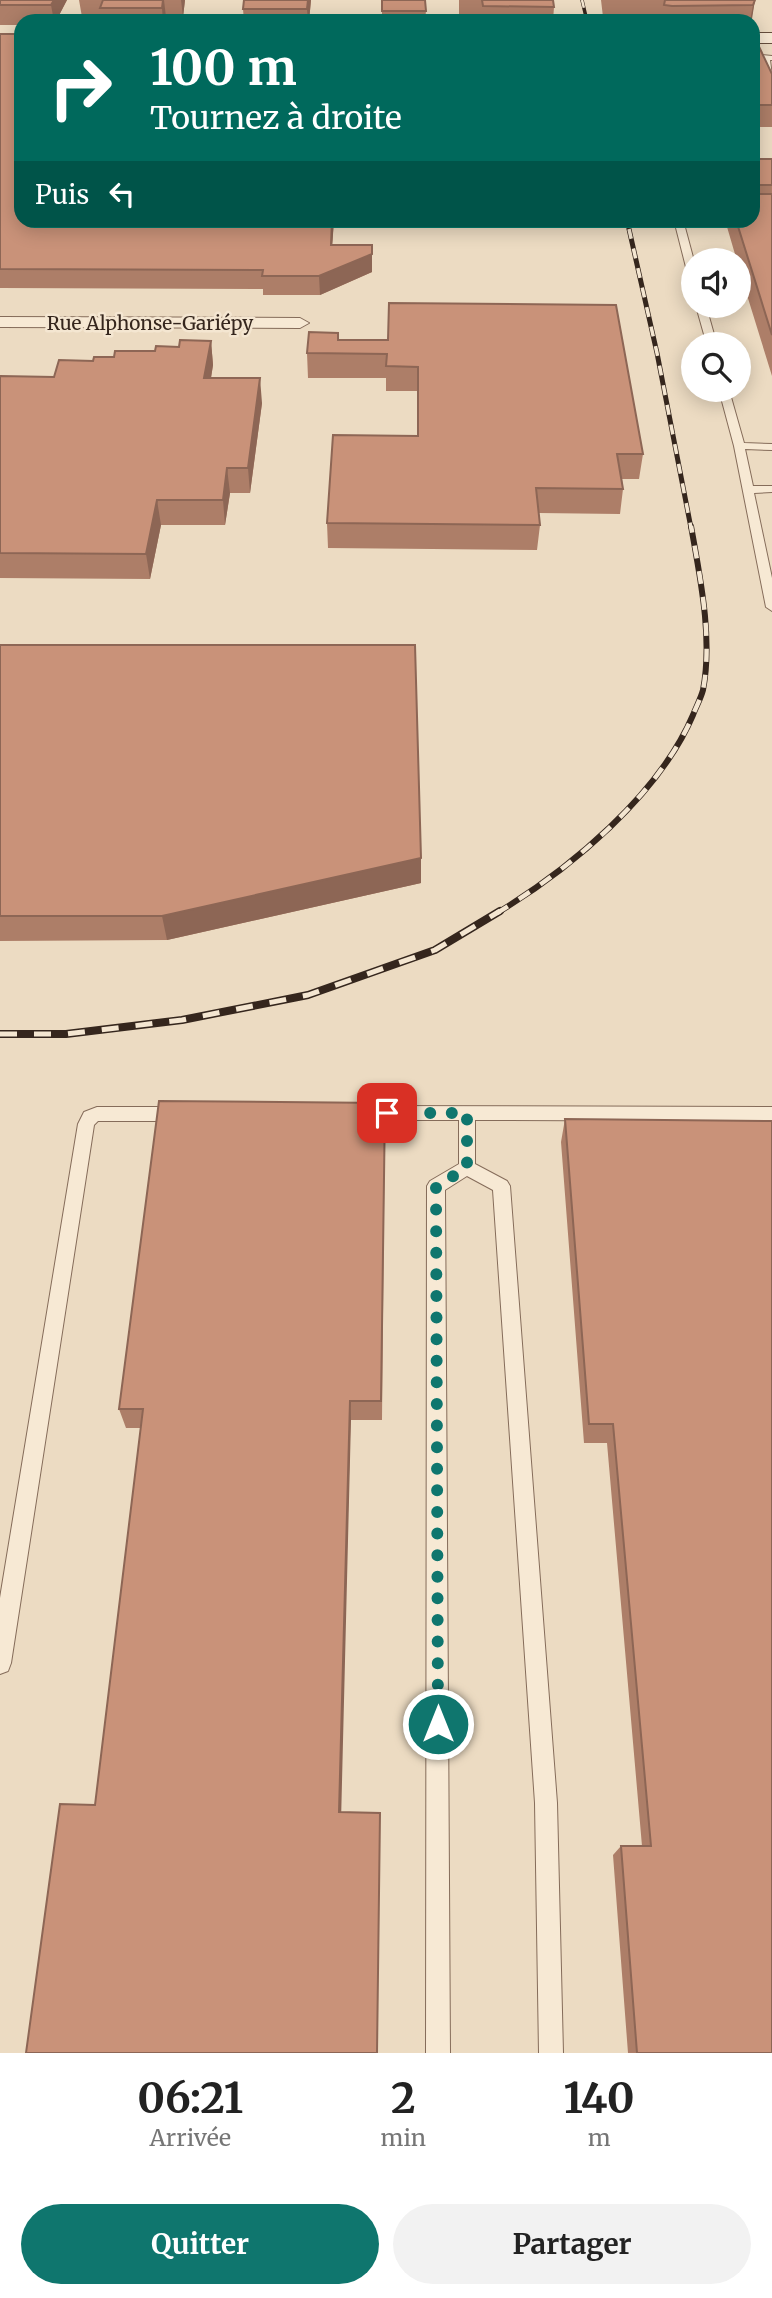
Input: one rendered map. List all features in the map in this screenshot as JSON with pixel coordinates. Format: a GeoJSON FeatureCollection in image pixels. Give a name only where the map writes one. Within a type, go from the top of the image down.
{"type":"FeatureCollection","features":[{"type":"Feature","properties":{"kind":"street","name":"Rue Alphonse-Gariépy"},"geometry":{"type":"LineString","coordinates":[[0,322],[300,323]]}},
{"type":"Feature","properties":{"kind":"lane"},"geometry":{"type":"LineString","coordinates":[[772,58],[765,57],[772,74]]}},
{"type":"Feature","properties":{"kind":"lane"},"geometry":{"type":"LineString","coordinates":[[680,228],[686,248]]}},
{"type":"Feature","properties":{"kind":"lane"},"geometry":{"type":"LineString","coordinates":[[727,402],[739,446],[772,607]]}},
{"type":"Feature","properties":{"kind":"lane"},"geometry":{"type":"LineString","coordinates":[[739,446],[772,447]]}},
{"type":"Feature","properties":{"kind":"lane"},"geometry":{"type":"LineString","coordinates":[[747,490],[772,489]]}},
{"type":"Feature","properties":{"kind":"lane"},"geometry":{"type":"LineString","coordinates":[[758,546],[772,546]]}},
{"type":"Feature","properties":{"kind":"lane"},"geometry":{"type":"LineString","coordinates":[[344,1113],[772,1114]]}},
{"type":"Feature","properties":{"kind":"lane"},"geometry":{"type":"LineString","coordinates":[[467,1113],[467,1168]]}},
{"type":"Feature","properties":{"kind":"lane"},"geometry":{"type":"LineString","coordinates":[[0,1663],[86,1124],[90,1117],[97,1114],[193,1114]]}},
{"type":"Feature","properties":{"kind":"lane"},"geometry":{"type":"LineString","coordinates":[[438,2053],[436,1186],[467,1168]]}},
{"type":"Feature","properties":{"kind":"lane"},"geometry":{"type":"LineString","coordinates":[[467,1168],[501,1186],[546,1803],[551,2053]]}},
{"type":"Feature","properties":{"kind":"building"},"geometry":{"type":"Polygon","coordinates":[[[0,0],[54,0],[51,5],[0,5],[0,0]]]}},
{"type":"Feature","properties":{"kind":"building"},"geometry":{"type":"Polygon","coordinates":[[[103,0],[163,0],[162,8],[100,8],[103,0]]]}},
{"type":"Feature","properties":{"kind":"building"},"geometry":{"type":"Polygon","coordinates":[[[244,0],[308,0],[307,9],[243,9],[244,0]]]}},
{"type":"Feature","properties":{"kind":"building"},"geometry":{"type":"Polygon","coordinates":[[[382,0],[425,0],[426,11],[382,11],[382,0]]]}},
{"type":"Feature","properties":{"kind":"building"},"geometry":{"type":"Polygon","coordinates":[[[482,0],[553,0],[554,7],[483,6],[482,0]]]}},
{"type":"Feature","properties":{"kind":"building"},"geometry":{"type":"Polygon","coordinates":[[[665,0],[755,0],[753,5],[672,6],[664,5],[665,0]]]}},
{"type":"Feature","properties":{"kind":"building"},"geometry":{"type":"Polygon","coordinates":[[[0,34],[14,34],[14,228],[332,228],[331,245],[372,245],[372,254],[319,276],[262,276],[263,270],[0,269],[0,34]]]}},
{"type":"Feature","properties":{"kind":"building"},"geometry":{"type":"Polygon","coordinates":[[[760,49],[772,74],[772,105],[760,105],[760,49]]]}},
{"type":"Feature","properties":{"kind":"building"},"geometry":{"type":"Polygon","coordinates":[[[760,159],[772,159],[772,185],[760,185],[760,159]]]}},
{"type":"Feature","properties":{"kind":"building"},"geometry":{"type":"Polygon","coordinates":[[[760,194],[772,194],[772,335],[751,268],[751,248],[745,248],[739,228],[760,228],[760,194]]]}},
{"type":"Feature","properties":{"kind":"building"},"geometry":{"type":"Polygon","coordinates":[[[389,303],[616,305],[643,454],[617,454],[623,489],[536,488],[540,525],[327,523],[333,435],[418,436],[418,367],[386,366],[387,354],[307,353],[309,332],[338,333],[338,340],[388,340],[389,303]]]}},
{"type":"Feature","properties":{"kind":"building"},"geometry":{"type":"Polygon","coordinates":[[[180,340],[211,341],[204,378],[260,378],[248,468],[227,468],[223,500],[157,500],[146,554],[0,553],[0,376],[54,377],[59,360],[93,361],[94,357],[114,357],[115,351],[155,351],[156,346],[179,347],[180,340]]]}},
{"type":"Feature","properties":{"kind":"building"},"geometry":{"type":"Polygon","coordinates":[[[0,645],[415,645],[421,858],[162,916],[0,916],[0,645]]]}},
{"type":"Feature","properties":{"kind":"building"},"geometry":{"type":"Polygon","coordinates":[[[159,1101],[385,1103],[381,1401],[350,1401],[339,1812],[380,1813],[377,2053],[26,2053],[60,1804],[95,1805],[143,1409],[119,1409],[159,1101]]]}},
{"type":"Feature","properties":{"kind":"building"},"geometry":{"type":"Polygon","coordinates":[[[565,1119],[772,1121],[772,2053],[637,2053],[621,1846],[651,1846],[613,1424],[589,1424],[565,1119]]]}},
{"type":"Feature","properties":{"kind":"railway"},"geometry":{"type":"LineString","coordinates":[[582,0],[585,14]]}},
{"type":"Feature","properties":{"kind":"railway"},"geometry":{"type":"LineString","coordinates":[[629,229],[657,353],[691,528]]}},
{"type":"Feature","properties":{"kind":"railway"},"geometry":{"type":"LineString","coordinates":[[497,913],[554,875],[610,828],[658,774],[678,745],[703,690],[706,670],[704,608],[691,526]]}},
{"type":"Feature","properties":{"kind":"railway"},"geometry":{"type":"LineString","coordinates":[[0,1034],[66,1034],[182,1020],[308,995],[435,950],[500,911]]}},
{"type":"Feature","properties":{"kind":"route"},"geometry":{"type":"LineString","coordinates":[[387,1113],[467,1113],[467,1168],[436,1186],[438,1724]]}}]}
